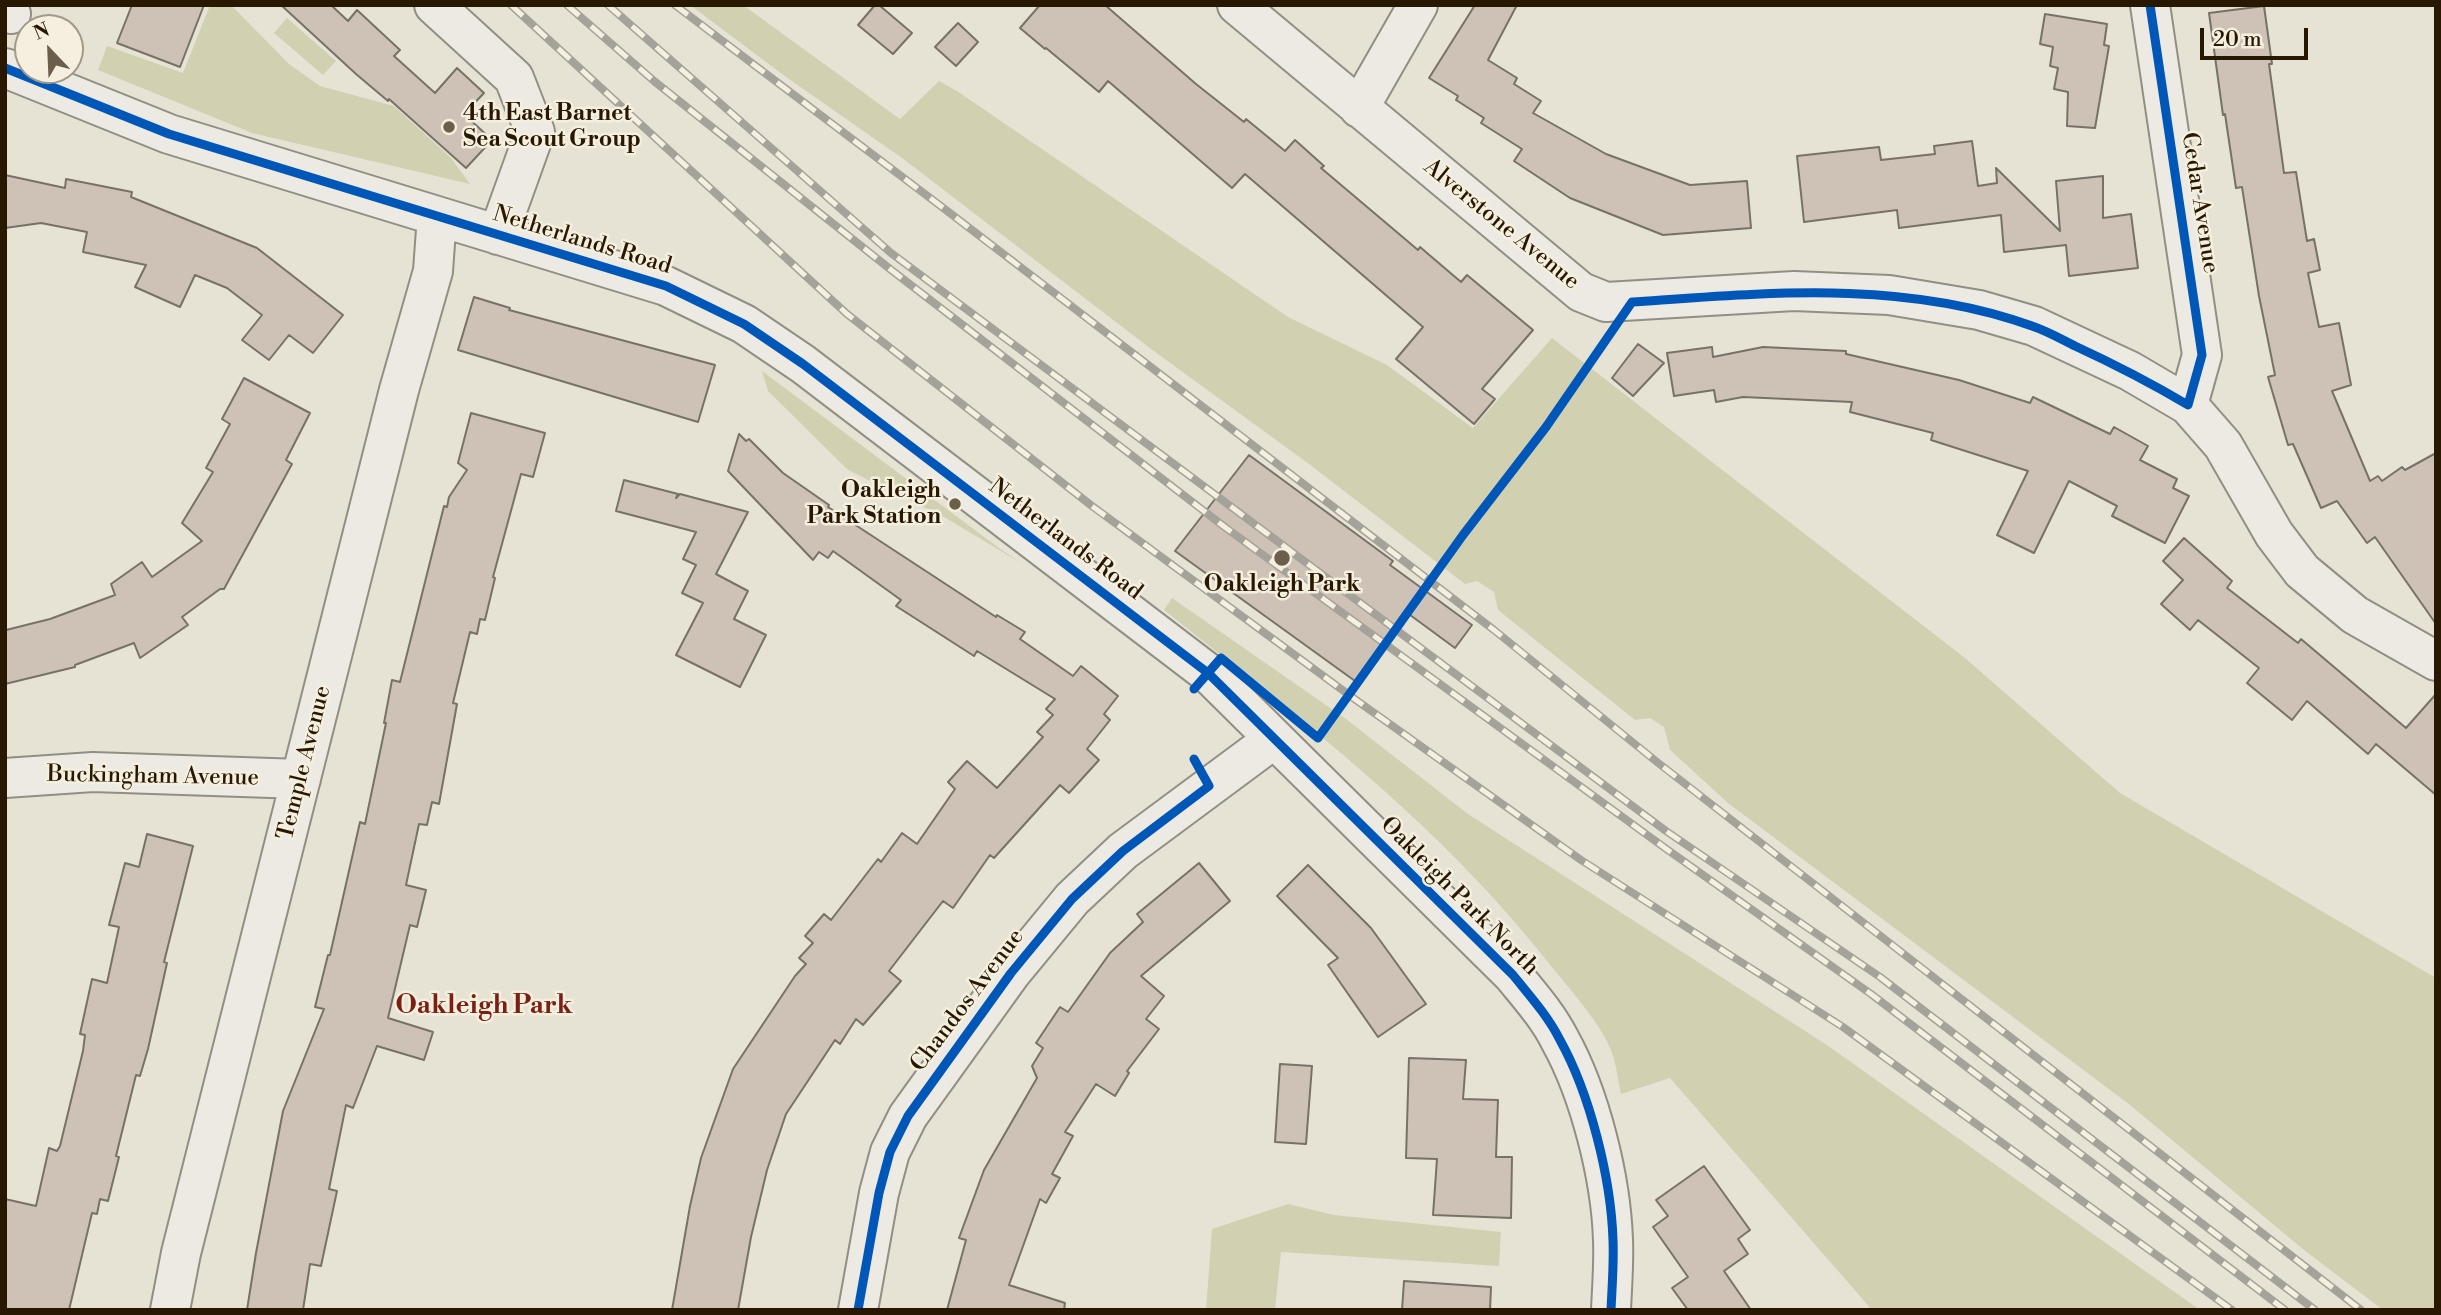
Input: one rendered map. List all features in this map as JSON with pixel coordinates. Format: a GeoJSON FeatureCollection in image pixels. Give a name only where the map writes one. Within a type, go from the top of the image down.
{"type":"FeatureCollection","features":[{"type":"Feature","properties":{"kind":"street"},"geometry":{"type":"LineString","coordinates":[[434,5],[514,78],[536,132],[498,235]]}},
{"type":"Feature","properties":{"kind":"street","name":"Alverstone Avenue"},"geometry":{"type":"LineString","coordinates":[[1237,5],[1581,292],[1606,302],[1794,291],[1889,295],[1979,310],[2034,326],[2130,371],[2188,405],[2223,445],[2274,534],[2302,571],[2355,615],[2436,661]]}},
{"type":"Feature","properties":{"kind":"street"},"geometry":{"type":"LineString","coordinates":[[1359,108],[1418,5]]}},
{"type":"Feature","properties":{"kind":"street","name":"Cedar Avenue"},"geometry":{"type":"LineString","coordinates":[[2150,5],[2202,355],[2188,405]]}},
{"type":"Feature","properties":{"kind":"street","name":"Netherlands Road"},"geometry":{"type":"LineString","coordinates":[[5,68],[169,134],[666,286],[744,324],[803,364],[1208,673],[1274,739]]}},
{"type":"Feature","properties":{"kind":"street","name":"Temple Avenue"},"geometry":{"type":"LineString","coordinates":[[170,1310],[181,1254],[399,390],[433,271],[437,216]]}},
{"type":"Feature","properties":{"kind":"street","name":"Chandos Avenue"},"geometry":{"type":"LineString","coordinates":[[858,1310],[879,1193],[890,1152],[908,1116],[1003,984],[1072,899],[1123,850],[1274,739]]}},
{"type":"Feature","properties":{"kind":"street","name":"Oakleigh Park North"},"geometry":{"type":"LineString","coordinates":[[1274,739],[1513,975],[1562,1041],[1593,1118],[1608,1193],[1613,1240],[1611,1310]]}},
{"type":"Feature","properties":{"kind":"street","name":"Buckingham Avenue"},"geometry":{"type":"LineString","coordinates":[[5,778],[93,772],[301,779]]}},
{"type":"Feature","properties":{"kind":"green space"},"geometry":{"type":"Polygon","coordinates":[[[210,5],[231,5],[289,64],[320,86],[394,106],[451,158],[470,184],[252,133],[98,70],[107,46],[183,73],[210,5]]]}},
{"type":"Feature","properties":{"kind":"green space"},"geometry":{"type":"Polygon","coordinates":[[[690,5],[743,5],[900,119],[939,81],[1288,317],[1387,365],[1473,428],[1552,338],[1965,658],[2120,793],[2436,978],[2436,1310],[2383,1310],[2304,1250],[2130,1105],[1728,803],[1670,750],[1664,727],[1650,718],[1635,720],[1498,610],[1494,592],[1477,581],[1465,584],[902,158],[786,77],[690,5]]]}},
{"type":"Feature","properties":{"kind":"green space"},"geometry":{"type":"Polygon","coordinates":[[[287,18],[336,61],[323,75],[274,33],[287,18]]]}},
{"type":"Feature","properties":{"kind":"green space"},"geometry":{"type":"Polygon","coordinates":[[[762,371],[1021,563],[944,517],[848,470],[768,391],[762,371]]]}},
{"type":"Feature","properties":{"kind":"green space"},"geometry":{"type":"Polygon","coordinates":[[[1172,598],[1346,719],[1468,814],[1827,1045],[2200,1310],[1872,1310],[1670,1078],[1621,1094],[1612,1053],[1599,1028],[1509,915],[1464,867],[1368,776],[1164,610],[1172,598]]]}},
{"type":"Feature","properties":{"kind":"green space"},"geometry":{"type":"Polygon","coordinates":[[[1288,1204],[1334,1215],[1501,1232],[1499,1266],[1281,1252],[1275,1310],[1206,1310],[1212,1229],[1288,1204]]]}},
{"type":"Feature","properties":{"kind":"building"},"geometry":{"type":"Polygon","coordinates":[[[132,5],[204,5],[180,67],[117,43],[132,5]]]}},
{"type":"Feature","properties":{"kind":"building"},"geometry":{"type":"Polygon","coordinates":[[[281,5],[331,5],[348,21],[357,10],[400,50],[394,56],[435,93],[457,68],[484,93],[464,114],[492,140],[466,168],[389,99],[388,101],[356,74],[281,5]]]}},
{"type":"Feature","properties":{"kind":"building"},"geometry":{"type":"Polygon","coordinates":[[[875,5],[879,5],[912,33],[893,54],[858,25],[875,5]]]}},
{"type":"Feature","properties":{"kind":"building"},"geometry":{"type":"Polygon","coordinates":[[[1040,5],[1105,5],[1244,122],[1246,119],[1285,151],[1295,140],[1324,166],[1321,168],[1418,250],[1420,247],[1461,282],[1467,275],[1533,330],[1482,389],[1495,399],[1474,424],[1396,359],[1423,327],[1245,174],[1232,188],[1108,81],[1099,92],[1020,28],[1040,5]]]}},
{"type":"Feature","properties":{"kind":"building"},"geometry":{"type":"Polygon","coordinates":[[[1475,5],[1517,5],[1488,60],[1517,78],[1514,84],[1541,101],[1533,113],[1606,154],[1690,185],[1747,181],[1751,228],[1663,235],[1570,198],[1514,161],[1522,149],[1481,123],[1484,118],[1456,100],[1458,96],[1429,78],[1475,5]]]}},
{"type":"Feature","properties":{"kind":"building"},"geometry":{"type":"Polygon","coordinates":[[[2264,6],[2284,173],[2296,172],[2307,241],[2314,239],[2320,270],[2308,273],[2319,327],[2339,323],[2351,385],[2332,391],[2370,481],[2378,476],[2382,481],[2402,467],[2405,470],[2436,453],[2436,624],[2375,537],[2367,543],[2337,501],[2321,508],[2293,444],[2288,445],[2268,377],[2275,375],[2259,296],[2242,187],[2236,188],[2209,13],[2264,6]]]}},
{"type":"Feature","properties":{"kind":"building"},"geometry":{"type":"Polygon","coordinates":[[[2045,14],[2107,24],[2104,45],[2109,46],[2095,128],[2067,126],[2068,92],[2054,89],[2058,68],[2050,66],[2053,47],[2040,44],[2045,14]]]}},
{"type":"Feature","properties":{"kind":"building"},"geometry":{"type":"Polygon","coordinates":[[[958,23],[978,42],[956,66],[935,47],[958,23]]]}},
{"type":"Feature","properties":{"kind":"building"},"geometry":{"type":"Polygon","coordinates":[[[1972,141],[1978,186],[1997,183],[1996,168],[2060,231],[2056,181],[2103,176],[2103,218],[2131,214],[2138,268],[2069,276],[2066,245],[2004,252],[2001,215],[1899,228],[1897,210],[1804,222],[1797,156],[1879,147],[1881,160],[1935,154],[1934,146],[1972,141]]]}},
{"type":"Feature","properties":{"kind":"building"},"geometry":{"type":"Polygon","coordinates":[[[5,175],[65,188],[66,179],[132,192],[131,197],[257,248],[343,315],[313,353],[289,335],[269,360],[242,340],[262,315],[227,288],[195,275],[180,307],[135,287],[146,265],[83,252],[87,232],[41,223],[5,228],[5,175]]]}},
{"type":"Feature","properties":{"kind":"building"},"geometry":{"type":"Polygon","coordinates":[[[474,297],[510,308],[509,310],[715,365],[698,422],[458,350],[474,297]]]}},
{"type":"Feature","properties":{"kind":"building"},"geometry":{"type":"Polygon","coordinates":[[[1638,344],[1664,363],[1633,396],[1612,378],[1638,344]]]}},
{"type":"Feature","properties":{"kind":"building"},"geometry":{"type":"Polygon","coordinates":[[[1712,347],[1713,357],[1763,347],[1846,351],[1846,354],[1959,380],[2030,403],[2033,397],[2110,434],[2114,427],[2148,446],[2140,460],[2177,479],[2173,488],[2189,496],[2165,543],[2112,516],[2117,506],[2069,481],[2034,553],[1997,535],[2028,471],[1931,440],[1933,433],[1850,412],[1852,402],[1743,397],[1716,402],[1714,390],[1674,396],[1667,353],[1712,347]]]}},
{"type":"Feature","properties":{"kind":"building"},"geometry":{"type":"Polygon","coordinates":[[[244,378],[310,413],[286,460],[292,464],[224,589],[220,589],[182,617],[188,625],[140,658],[134,643],[75,667],[5,684],[6,630],[50,619],[115,595],[111,584],[142,562],[152,577],[202,541],[182,523],[213,472],[206,468],[230,424],[222,419],[244,378]]]}},
{"type":"Feature","properties":{"kind":"building"},"geometry":{"type":"Polygon","coordinates":[[[471,413],[545,433],[533,477],[521,474],[493,577],[495,578],[485,620],[480,619],[477,634],[470,632],[453,703],[457,704],[439,804],[432,802],[427,825],[419,824],[406,885],[426,890],[417,927],[410,925],[388,1018],[433,1032],[424,1060],[377,1046],[353,1108],[346,1105],[329,1189],[337,1191],[321,1266],[310,1264],[303,1310],[247,1310],[283,1111],[324,1009],[315,1007],[330,955],[360,822],[365,824],[392,680],[400,682],[444,506],[447,507],[449,497],[467,470],[458,463],[471,413]]]}},
{"type":"Feature","properties":{"kind":"building"},"geometry":{"type":"Polygon","coordinates":[[[739,434],[746,441],[749,439],[783,473],[829,505],[828,507],[996,617],[997,615],[1025,632],[1020,639],[1073,676],[1081,666],[1118,696],[1104,714],[1110,720],[1087,749],[1099,760],[1069,793],[1060,785],[994,858],[990,855],[953,908],[943,901],[889,971],[901,981],[863,1025],[856,1019],[840,1044],[835,1040],[786,1114],[767,1170],[738,1310],[672,1310],[701,1158],[733,1069],[795,976],[806,964],[799,958],[813,943],[805,936],[824,914],[831,920],[878,859],[881,862],[902,833],[917,844],[955,789],[948,782],[967,761],[997,788],[1043,737],[1037,732],[1053,715],[1046,709],[1055,699],[977,651],[974,656],[896,606],[901,600],[833,551],[828,558],[819,552],[813,560],[728,471],[739,434]]]}},
{"type":"Feature","properties":{"kind":"building"},"geometry":{"type":"Polygon","coordinates":[[[1249,455],[1393,561],[1390,565],[1472,625],[1455,648],[1406,612],[1355,681],[1175,551],[1249,455]]]}},
{"type":"Feature","properties":{"kind":"building"},"geometry":{"type":"Polygon","coordinates":[[[624,480],[678,494],[676,498],[680,494],[748,512],[716,574],[748,591],[734,619],[766,635],[740,687],[676,655],[703,603],[682,593],[696,565],[683,559],[696,532],[616,511],[624,480]]]}},
{"type":"Feature","properties":{"kind":"building"},"geometry":{"type":"Polygon","coordinates":[[[2184,538],[2232,581],[2227,588],[2298,643],[2301,639],[2406,728],[2436,694],[2436,795],[2376,744],[2368,754],[2307,701],[2292,720],[2247,683],[2259,668],[2198,620],[2190,630],[2161,604],[2183,580],[2163,561],[2184,538]]]}},
{"type":"Feature","properties":{"kind":"building"},"geometry":{"type":"Polygon","coordinates":[[[147,834],[193,846],[164,962],[167,963],[148,1049],[140,1076],[136,1075],[108,1201],[100,1199],[97,1214],[92,1213],[69,1310],[5,1310],[5,1199],[36,1206],[49,1148],[57,1151],[60,1146],[83,1051],[85,1035],[80,1034],[92,979],[107,983],[119,927],[109,925],[125,863],[139,867],[147,834]]]}},
{"type":"Feature","properties":{"kind":"building"},"geometry":{"type":"Polygon","coordinates":[[[1199,863],[1230,901],[1141,976],[1164,996],[1146,1019],[1159,1029],[1127,1071],[1129,1073],[1115,1096],[1096,1084],[1065,1132],[1073,1136],[1052,1174],[1060,1178],[1046,1203],[1040,1199],[1009,1285],[1065,1303],[1064,1310],[947,1310],[966,1240],[959,1238],[984,1170],[1037,1078],[1032,1066],[1043,1048],[1036,1043],[1060,1007],[1068,1012],[1110,953],[1143,922],[1137,914],[1199,863]]]}},
{"type":"Feature","properties":{"kind":"building"},"geometry":{"type":"Polygon","coordinates":[[[1308,865],[1371,928],[1426,1004],[1378,1037],[1328,965],[1338,958],[1277,896],[1308,865]]]}},
{"type":"Feature","properties":{"kind":"building"},"geometry":{"type":"Polygon","coordinates":[[[1409,1058],[1466,1060],[1463,1099],[1498,1100],[1496,1157],[1512,1157],[1511,1218],[1433,1215],[1437,1159],[1406,1158],[1409,1058]]]}},
{"type":"Feature","properties":{"kind":"building"},"geometry":{"type":"Polygon","coordinates":[[[1280,1064],[1312,1066],[1306,1144],[1275,1142],[1280,1064]]]}},
{"type":"Feature","properties":{"kind":"building"},"geometry":{"type":"Polygon","coordinates":[[[1704,1166],[1750,1230],[1738,1239],[1748,1254],[1724,1271],[1751,1310],[1688,1310],[1672,1288],[1688,1277],[1653,1227],[1668,1216],[1656,1200],[1704,1166]]]}},
{"type":"Feature","properties":{"kind":"building"},"geometry":{"type":"Polygon","coordinates":[[[1404,1281],[1491,1287],[1490,1310],[1402,1310],[1404,1281]]]}},
{"type":"Feature","properties":{"kind":"railway"},"geometry":{"type":"LineString","coordinates":[[511,5],[847,314],[1092,506],[1356,700],[1581,860],[1843,1027],[2232,1310]]}},
{"type":"Feature","properties":{"kind":"railway"},"geometry":{"type":"LineString","coordinates":[[567,5],[654,81],[890,269],[1226,528],[1665,848],[1871,994],[2285,1310]]}},
{"type":"Feature","properties":{"kind":"railway"},"geometry":{"type":"LineString","coordinates":[[608,5],[891,253],[1666,831],[1880,977],[2315,1310]]}},
{"type":"Feature","properties":{"kind":"railway"},"geometry":{"type":"LineString","coordinates":[[675,5],[1494,630],[1657,762],[2361,1310]]}},
{"type":"Feature","properties":{"kind":"cycle path"},"geometry":{"type":"LineString","coordinates":[[1194,689],[1221,658],[1318,738],[1463,535],[1546,427],[1632,302],[1783,293],[1884,295],[1934,301],[1983,311],[2043,330],[2188,405],[2202,355],[2150,5]]}},
{"type":"Feature","properties":{"kind":"cycle path"},"geometry":{"type":"LineString","coordinates":[[5,68],[169,134],[666,286],[744,324],[803,364],[1208,673],[1513,975],[1550,1023],[1581,1085],[1603,1164],[1613,1240],[1611,1310]]}},
{"type":"Feature","properties":{"kind":"cycle path"},"geometry":{"type":"LineString","coordinates":[[858,1310],[879,1193],[890,1152],[908,1116],[1011,973],[1072,899],[1123,851],[1209,786],[1194,759]]}},
{"type":"Feature","properties":{"kind":"place","name":"4th East Barnet Sea Scout Group"},"geometry":{"type":"Point","coordinates":[449,127]}},
{"type":"Feature","properties":{"kind":"place","name":"Oakleigh Park Station"},"geometry":{"type":"Point","coordinates":[955,504]}},
{"type":"Feature","properties":{"kind":"place","name":"Oakleigh Park"},"geometry":{"type":"Point","coordinates":[1282,558]}},
{"type":"Feature","properties":{"kind":"district","name":"Oakleigh Park"},"geometry":{"type":"Point","coordinates":[484,1007]}}]}
